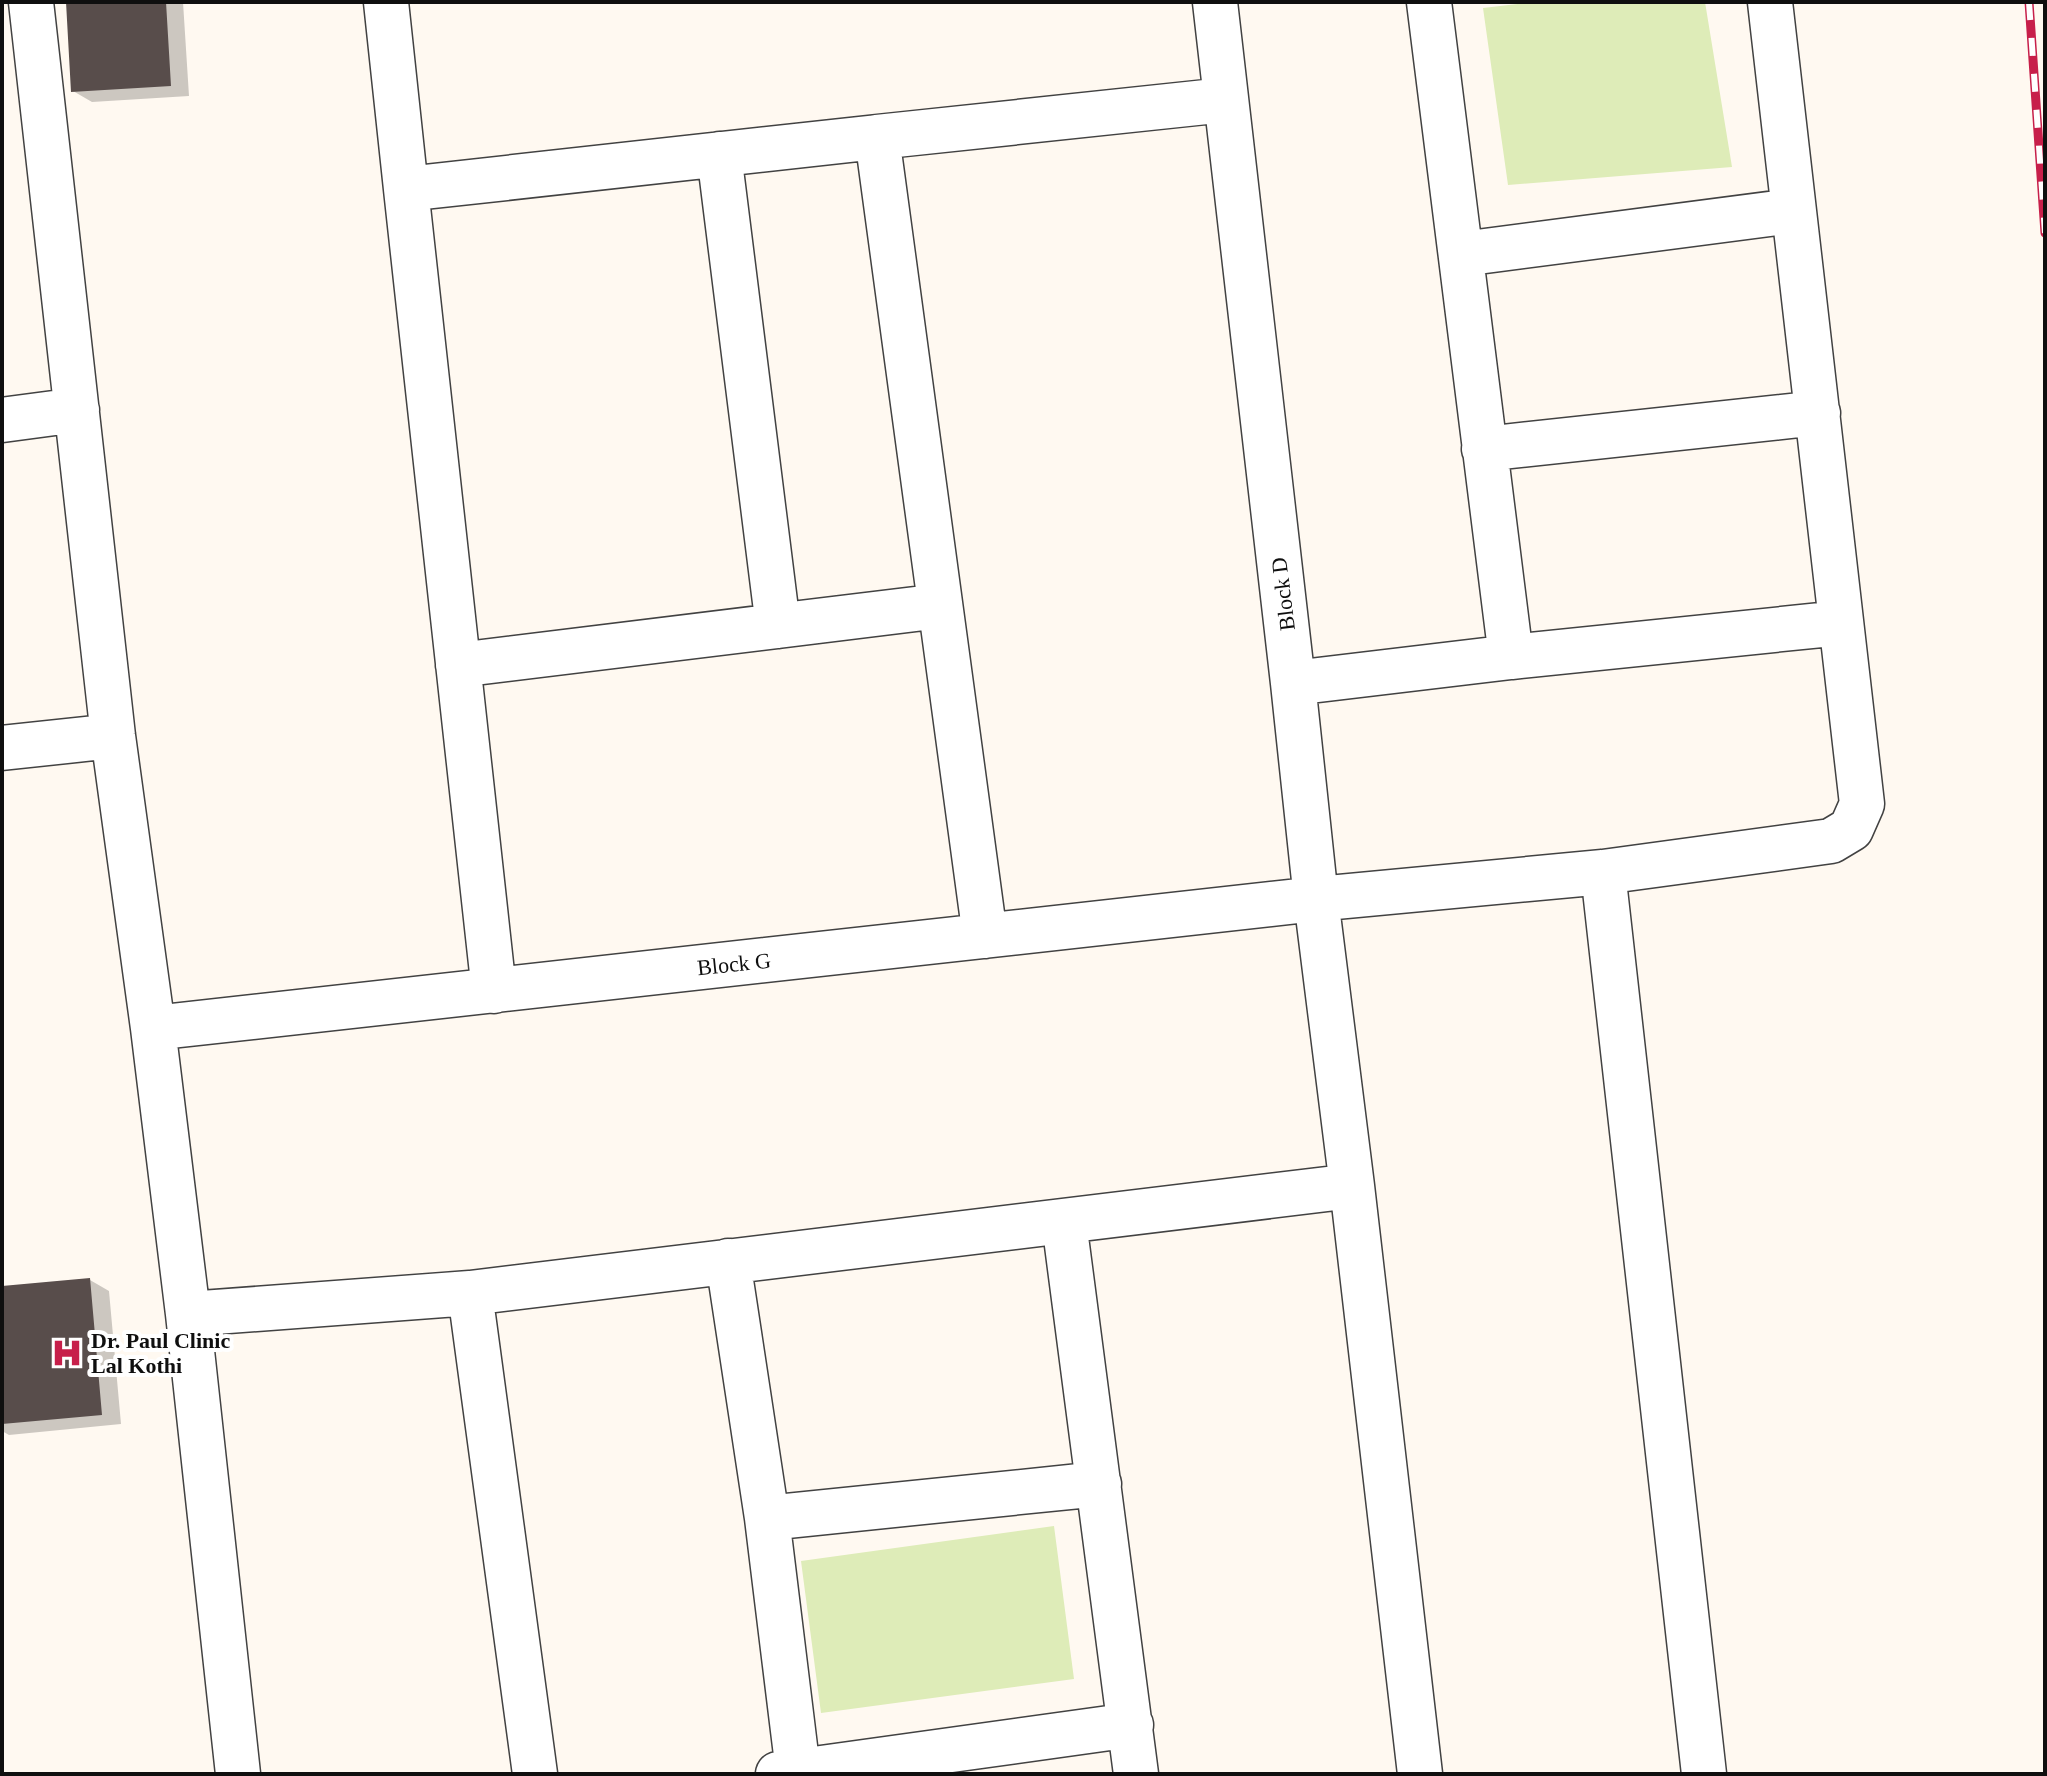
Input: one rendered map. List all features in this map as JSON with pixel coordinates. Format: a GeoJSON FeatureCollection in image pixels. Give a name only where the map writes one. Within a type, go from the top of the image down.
{"type":"FeatureCollection","features":[{"type":"Feature","properties":{"kind":"street"},"geometry":{"type":"LineString","coordinates":[[31,2],[113,736],[188,1314],[238,1774]]}},
{"type":"Feature","properties":{"kind":"street"},"geometry":{"type":"LineString","coordinates":[[386,2],[494,991]]}},
{"type":"Feature","properties":{"kind":"street","name":"Block D"},"geometry":{"type":"LineString","coordinates":[[1215,2],[1316,899],[1420,1774]]}},
{"type":"Feature","properties":{"kind":"street"},"geometry":{"type":"LineString","coordinates":[[1429,2],[1511,657]]}},
{"type":"Feature","properties":{"kind":"street","name":"Block G"},"geometry":{"type":"LineString","coordinates":[[153,1028],[1316,899],[1603,872],[1831,841],[1851,829],[1862,804],[1770,2]]}},
{"type":"Feature","properties":{"kind":"street"},"geometry":{"type":"LineString","coordinates":[[406,189],[1225,100]]}},
{"type":"Feature","properties":{"kind":"street"},"geometry":{"type":"LineString","coordinates":[[877,137],[985,936]]}},
{"type":"Feature","properties":{"kind":"street"},"geometry":{"type":"LineString","coordinates":[[719,154],[778,626]]}},
{"type":"Feature","properties":{"kind":"street"},"geometry":{"type":"LineString","coordinates":[[1462,254],[1792,211]]}},
{"type":"Feature","properties":{"kind":"street"},"geometry":{"type":"LineString","coordinates":[[2,420],[77,410]]}},
{"type":"Feature","properties":{"kind":"street"},"geometry":{"type":"LineString","coordinates":[[1484,449],[1818,413]]}},
{"type":"Feature","properties":{"kind":"street"},"geometry":{"type":"LineString","coordinates":[[458,665],[940,606]]}},
{"type":"Feature","properties":{"kind":"street"},"geometry":{"type":"LineString","coordinates":[[1293,683],[1841,623]]}},
{"type":"Feature","properties":{"kind":"street"},"geometry":{"type":"LineString","coordinates":[[2,748],[113,736]]}},
{"type":"Feature","properties":{"kind":"street"},"geometry":{"type":"LineString","coordinates":[[1603,872],[1704,1774]]}},
{"type":"Feature","properties":{"kind":"street"},"geometry":{"type":"LineString","coordinates":[[188,1314],[470,1293],[1352,1186]]}},
{"type":"Feature","properties":{"kind":"street"},"geometry":{"type":"LineString","coordinates":[[1064,1222],[1136,1774]]}},
{"type":"Feature","properties":{"kind":"street"},"geometry":{"type":"LineString","coordinates":[[728,1261],[767,1518],[788,1773],[1131,1725]]}},
{"type":"Feature","properties":{"kind":"street"},"geometry":{"type":"LineString","coordinates":[[470,1293],[535,1774]]}},
{"type":"Feature","properties":{"kind":"street"},"geometry":{"type":"LineString","coordinates":[[767,1518],[1099,1484]]}},
{"type":"Feature","properties":{"kind":"green space"},"geometry":{"type":"Polygon","coordinates":[[[1534,2],[1705,2],[1732,167],[1508,185],[1483,8],[1534,2]]]}},
{"type":"Feature","properties":{"kind":"green space"},"geometry":{"type":"Polygon","coordinates":[[[1054,1526],[1074,1679],[821,1713],[801,1561],[1054,1526]]]}},
{"type":"Feature","properties":{"kind":"building"},"geometry":{"type":"Polygon","coordinates":[[[66,2],[166,2],[171,86],[71,92],[66,2]]]}},
{"type":"Feature","properties":{"kind":"building"},"geometry":{"type":"Polygon","coordinates":[[[90,1278],[102,1415],[2,1424],[2,1286],[90,1278]]]}},
{"type":"Feature","properties":{"kind":"railway"},"geometry":{"type":"LineString","coordinates":[[2029,2],[2045,233]]}},
{"type":"Feature","properties":{"kind":"place","name":"Dr. Paul Clinic Lal Kothi"},"geometry":{"type":"Point","coordinates":[67,1353]}}]}
